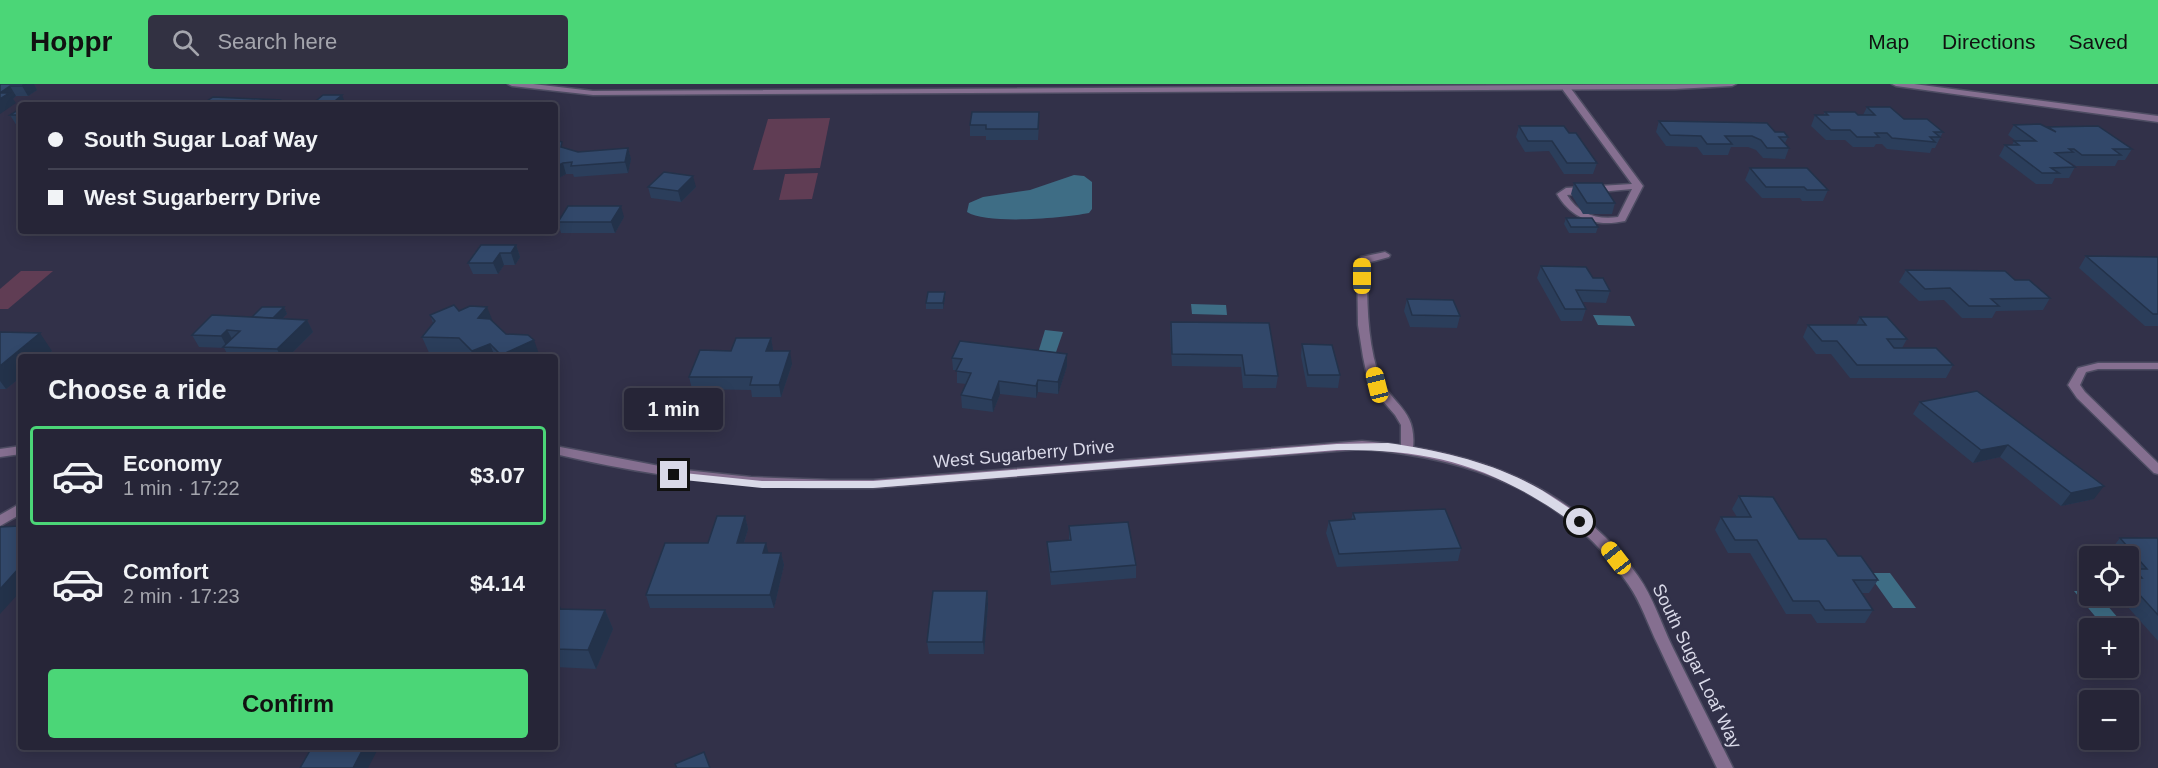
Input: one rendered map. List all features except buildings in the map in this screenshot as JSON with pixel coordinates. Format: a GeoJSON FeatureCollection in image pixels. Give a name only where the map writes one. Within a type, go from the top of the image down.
{"type":"FeatureCollection","features":[{"type":"Feature","properties":{"kind":"street"},"geometry":{"type":"LineString","coordinates":[[512,84],[593,93],[1131,86],[1566,88],[1732,84]]}},
{"type":"Feature","properties":{"kind":"street"},"geometry":{"type":"LineString","coordinates":[[1896,84],[2158,119]]}},
{"type":"Feature","properties":{"kind":"street"},"geometry":{"type":"LineString","coordinates":[[1566,88],[1638,186]]}},
{"type":"Feature","properties":{"kind":"street"},"geometry":{"type":"LineString","coordinates":[[1638,186],[1626,214],[1622,219],[1614,221],[1588,218],[1578,214],[1567,204],[1562,194],[1576,188],[1638,186]]}},
{"type":"Feature","properties":{"kind":"street"},"geometry":{"type":"LineString","coordinates":[[1385,255],[1365,259],[1362,263],[1367,344],[1377,385],[1401,413],[1410,431],[1407,448]]}},
{"type":"Feature","properties":{"kind":"street"},"geometry":{"type":"LineString","coordinates":[[2158,366],[2098,366],[2082,370],[2074,385],[2080,395],[2158,471]]}},
{"type":"Feature","properties":{"kind":"street","name":"West Sugarberry Drive"},"geometry":{"type":"LineString","coordinates":[[558,451],[656,473],[729,482],[807,486],[873,484],[1362,445],[1407,448],[1441,454],[1495,471]]}},
{"type":"Feature","properties":{"kind":"street"},"geometry":{"type":"LineString","coordinates":[[0,453],[18,450]]}},
{"type":"Feature","properties":{"kind":"street","name":"South Sugar Loaf Way"},"geometry":{"type":"LineString","coordinates":[[1495,471],[1544,496],[1580,522],[1608,548],[1628,573],[1725,768]]}},
{"type":"Feature","properties":{"kind":"street"},"geometry":{"type":"LineString","coordinates":[[0,521],[18,510]]}},
{"type":"Feature","properties":{"kind":"shaded area"},"geometry":{"type":"Polygon","coordinates":[[[830,118],[820,168],[753,170],[768,119],[830,118]]]}},
{"type":"Feature","properties":{"kind":"shaded area"},"geometry":{"type":"Polygon","coordinates":[[[818,173],[812,199],[779,200],[785,174],[818,173]]]}},
{"type":"Feature","properties":{"kind":"shaded area"},"geometry":{"type":"Polygon","coordinates":[[[21,271],[53,271],[8,309],[0,309],[0,289],[21,271]]]}},
{"type":"Feature","properties":{"kind":"water"},"geometry":{"type":"Polygon","coordinates":[[[1074,175],[1084,176],[1092,182],[1092,209],[1089,213],[1062,217],[1008,219],[977,216],[967,212],[969,203],[983,197],[1030,190],[1074,175]]]}},
{"type":"Feature","properties":{"kind":"water"},"geometry":{"type":"Polygon","coordinates":[[[1191,304],[1226,305],[1227,315],[1192,314],[1191,304]]]}},
{"type":"Feature","properties":{"kind":"water"},"geometry":{"type":"Polygon","coordinates":[[[1593,315],[1630,316],[1635,326],[1598,325],[1593,315]]]}},
{"type":"Feature","properties":{"kind":"water"},"geometry":{"type":"Polygon","coordinates":[[[1045,330],[1063,332],[1055,355],[1038,353],[1045,330]]]}},
{"type":"Feature","properties":{"kind":"water"},"geometry":{"type":"Polygon","coordinates":[[[1868,573],[1890,573],[1916,608],[1893,608],[1868,573]]]}},
{"type":"Feature","properties":{"kind":"water"},"geometry":{"type":"Polygon","coordinates":[[[2086,606],[2108,606],[2118,618],[2096,618],[2086,606]]]}},
{"type":"Feature","properties":{"kind":"route"},"geometry":{"type":"LineString","coordinates":[[674,475],[762,484],[807,486],[873,484],[1362,445],[1388,446],[1441,454],[1495,471],[1544,496],[1580,522]]}}]}
